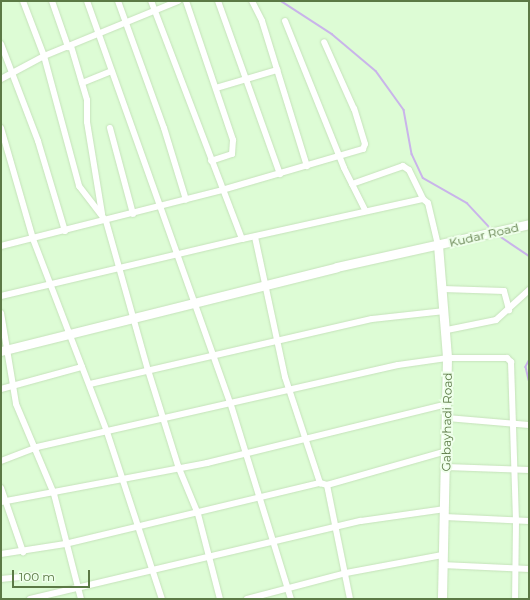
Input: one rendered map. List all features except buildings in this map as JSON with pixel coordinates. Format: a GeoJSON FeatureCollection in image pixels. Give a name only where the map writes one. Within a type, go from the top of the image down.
{"type":"FeatureCollection","features":[{"type":"Feature","properties":{"kind":"street"},"geometry":{"type":"LineString","coordinates":[[22,1],[44,56],[79,186],[89,203],[102,214],[106,221],[148,370],[178,466],[198,514],[220,599]]}},
{"type":"Feature","properties":{"kind":"street"},"geometry":{"type":"LineString","coordinates":[[52,1],[82,83],[102,214]]}},
{"type":"Feature","properties":{"kind":"street"},"geometry":{"type":"LineString","coordinates":[[87,1],[161,207],[193,303],[214,355],[230,402],[272,544],[291,599]]}},
{"type":"Feature","properties":{"kind":"street"},"geometry":{"type":"LineString","coordinates":[[118,1],[164,128],[186,200]]}},
{"type":"Feature","properties":{"kind":"street"},"geometry":{"type":"LineString","coordinates":[[151,1],[242,239]]}},
{"type":"Feature","properties":{"kind":"street"},"geometry":{"type":"LineString","coordinates":[[1,78],[44,56],[99,35],[154,10],[178,1]]}},
{"type":"Feature","properties":{"kind":"street"},"geometry":{"type":"LineString","coordinates":[[186,1],[216,88],[233,151],[229,156],[211,161]]}},
{"type":"Feature","properties":{"kind":"street"},"geometry":{"type":"LineString","coordinates":[[218,1],[280,174]]}},
{"type":"Feature","properties":{"kind":"street"},"geometry":{"type":"LineString","coordinates":[[252,1],[277,70],[307,166]]}},
{"type":"Feature","properties":{"kind":"street"},"geometry":{"type":"LineString","coordinates":[[286,21],[340,157],[365,210]]}},
{"type":"Feature","properties":{"kind":"street"},"geometry":{"type":"LineString","coordinates":[[1,239],[2,246],[106,221],[280,174],[363,149],[365,144],[354,109],[324,42]]}},
{"type":"Feature","properties":{"kind":"street"},"geometry":{"type":"LineString","coordinates":[[1,44],[38,141],[65,231]]}},
{"type":"Feature","properties":{"kind":"street"},"geometry":{"type":"LineString","coordinates":[[216,88],[277,70]]}},
{"type":"Feature","properties":{"kind":"street"},"geometry":{"type":"LineString","coordinates":[[82,83],[112,72]]}},
{"type":"Feature","properties":{"kind":"street"},"geometry":{"type":"LineString","coordinates":[[1,128],[33,239],[69,335],[90,384],[123,478],[137,528],[162,599]]}},
{"type":"Feature","properties":{"kind":"street"},"geometry":{"type":"LineString","coordinates":[[110,128],[133,214]]}},
{"type":"Feature","properties":{"kind":"street"},"geometry":{"type":"LineString","coordinates":[[352,184],[403,166],[409,170],[423,199],[428,203],[438,245]]}},
{"type":"Feature","properties":{"kind":"street"},"geometry":{"type":"LineString","coordinates":[[1,296],[365,210],[423,199]]}},
{"type":"Feature","properties":{"kind":"street","name":"Kudar Road"},"geometry":{"type":"LineString","coordinates":[[5,350],[193,303],[264,288],[529,224]]}},
{"type":"Feature","properties":{"kind":"street"},"geometry":{"type":"LineString","coordinates":[[255,237],[264,288],[276,340],[320,483]]}},
{"type":"Feature","properties":{"kind":"street","name":"Gabayhadi Road"},"geometry":{"type":"LineString","coordinates":[[438,245],[445,311],[447,358],[446,467],[442,555],[442,599]]}},
{"type":"Feature","properties":{"kind":"street"},"geometry":{"type":"LineString","coordinates":[[443,289],[504,290],[509,310]]}},
{"type":"Feature","properties":{"kind":"street"},"geometry":{"type":"LineString","coordinates":[[446,330],[496,320],[509,310],[529,290]]}},
{"type":"Feature","properties":{"kind":"street"},"geometry":{"type":"LineString","coordinates":[[90,384],[372,319],[445,311]]}},
{"type":"Feature","properties":{"kind":"street"},"geometry":{"type":"LineString","coordinates":[[1,313],[5,350],[12,386],[22,419],[37,447],[54,494],[81,599]]}},
{"type":"Feature","properties":{"kind":"street"},"geometry":{"type":"LineString","coordinates":[[1,461],[37,447],[290,389],[447,358],[509,359],[516,521],[517,568],[515,599]]}},
{"type":"Feature","properties":{"kind":"street"},"geometry":{"type":"LineString","coordinates":[[1,389],[82,367]]}},
{"type":"Feature","properties":{"kind":"street"},"geometry":{"type":"LineString","coordinates":[[4,502],[54,494],[178,466],[245,454],[307,437],[447,404]]}},
{"type":"Feature","properties":{"kind":"street"},"geometry":{"type":"LineString","coordinates":[[447,418],[529,425]]}},
{"type":"Feature","properties":{"kind":"street"},"geometry":{"type":"LineString","coordinates":[[1,554],[23,552],[66,544],[198,514],[258,497],[320,483],[327,484],[446,451]]}},
{"type":"Feature","properties":{"kind":"street"},"geometry":{"type":"LineString","coordinates":[[446,467],[514,468],[529,470]]}},
{"type":"Feature","properties":{"kind":"street"},"geometry":{"type":"LineString","coordinates":[[327,484],[350,599]]}},
{"type":"Feature","properties":{"kind":"street"},"geometry":{"type":"LineString","coordinates":[[1,488],[4,502],[23,552]]}},
{"type":"Feature","properties":{"kind":"street"},"geometry":{"type":"LineString","coordinates":[[30,599],[208,557],[272,544],[380,517],[445,513],[516,521],[529,521]]}},
{"type":"Feature","properties":{"kind":"street"},"geometry":{"type":"LineString","coordinates":[[247,599],[346,573],[442,555]]}},
{"type":"Feature","properties":{"kind":"street"},"geometry":{"type":"LineString","coordinates":[[442,565],[529,569]]}},
{"type":"Feature","properties":{"kind":"street"},"geometry":{"type":"LineString","coordinates":[[1,579],[31,576]]}},
{"type":"Feature","properties":{"kind":"shaded area"},"geometry":{"type":"Polygon","coordinates":[[[1,1],[529,1],[529,599],[1,599],[1,1]]]}},
{"type":"Feature","properties":{"kind":"waterway"},"geometry":{"type":"LineString","coordinates":[[281,1],[332,34],[376,71],[404,110],[412,154],[423,178],[467,203],[491,229]]}},
{"type":"Feature","properties":{"kind":"waterway"},"geometry":{"type":"LineString","coordinates":[[498,235],[529,256]]}},
{"type":"Feature","properties":{"kind":"waterway"},"geometry":{"type":"LineString","coordinates":[[529,361],[526,367],[529,380]]}}]}
